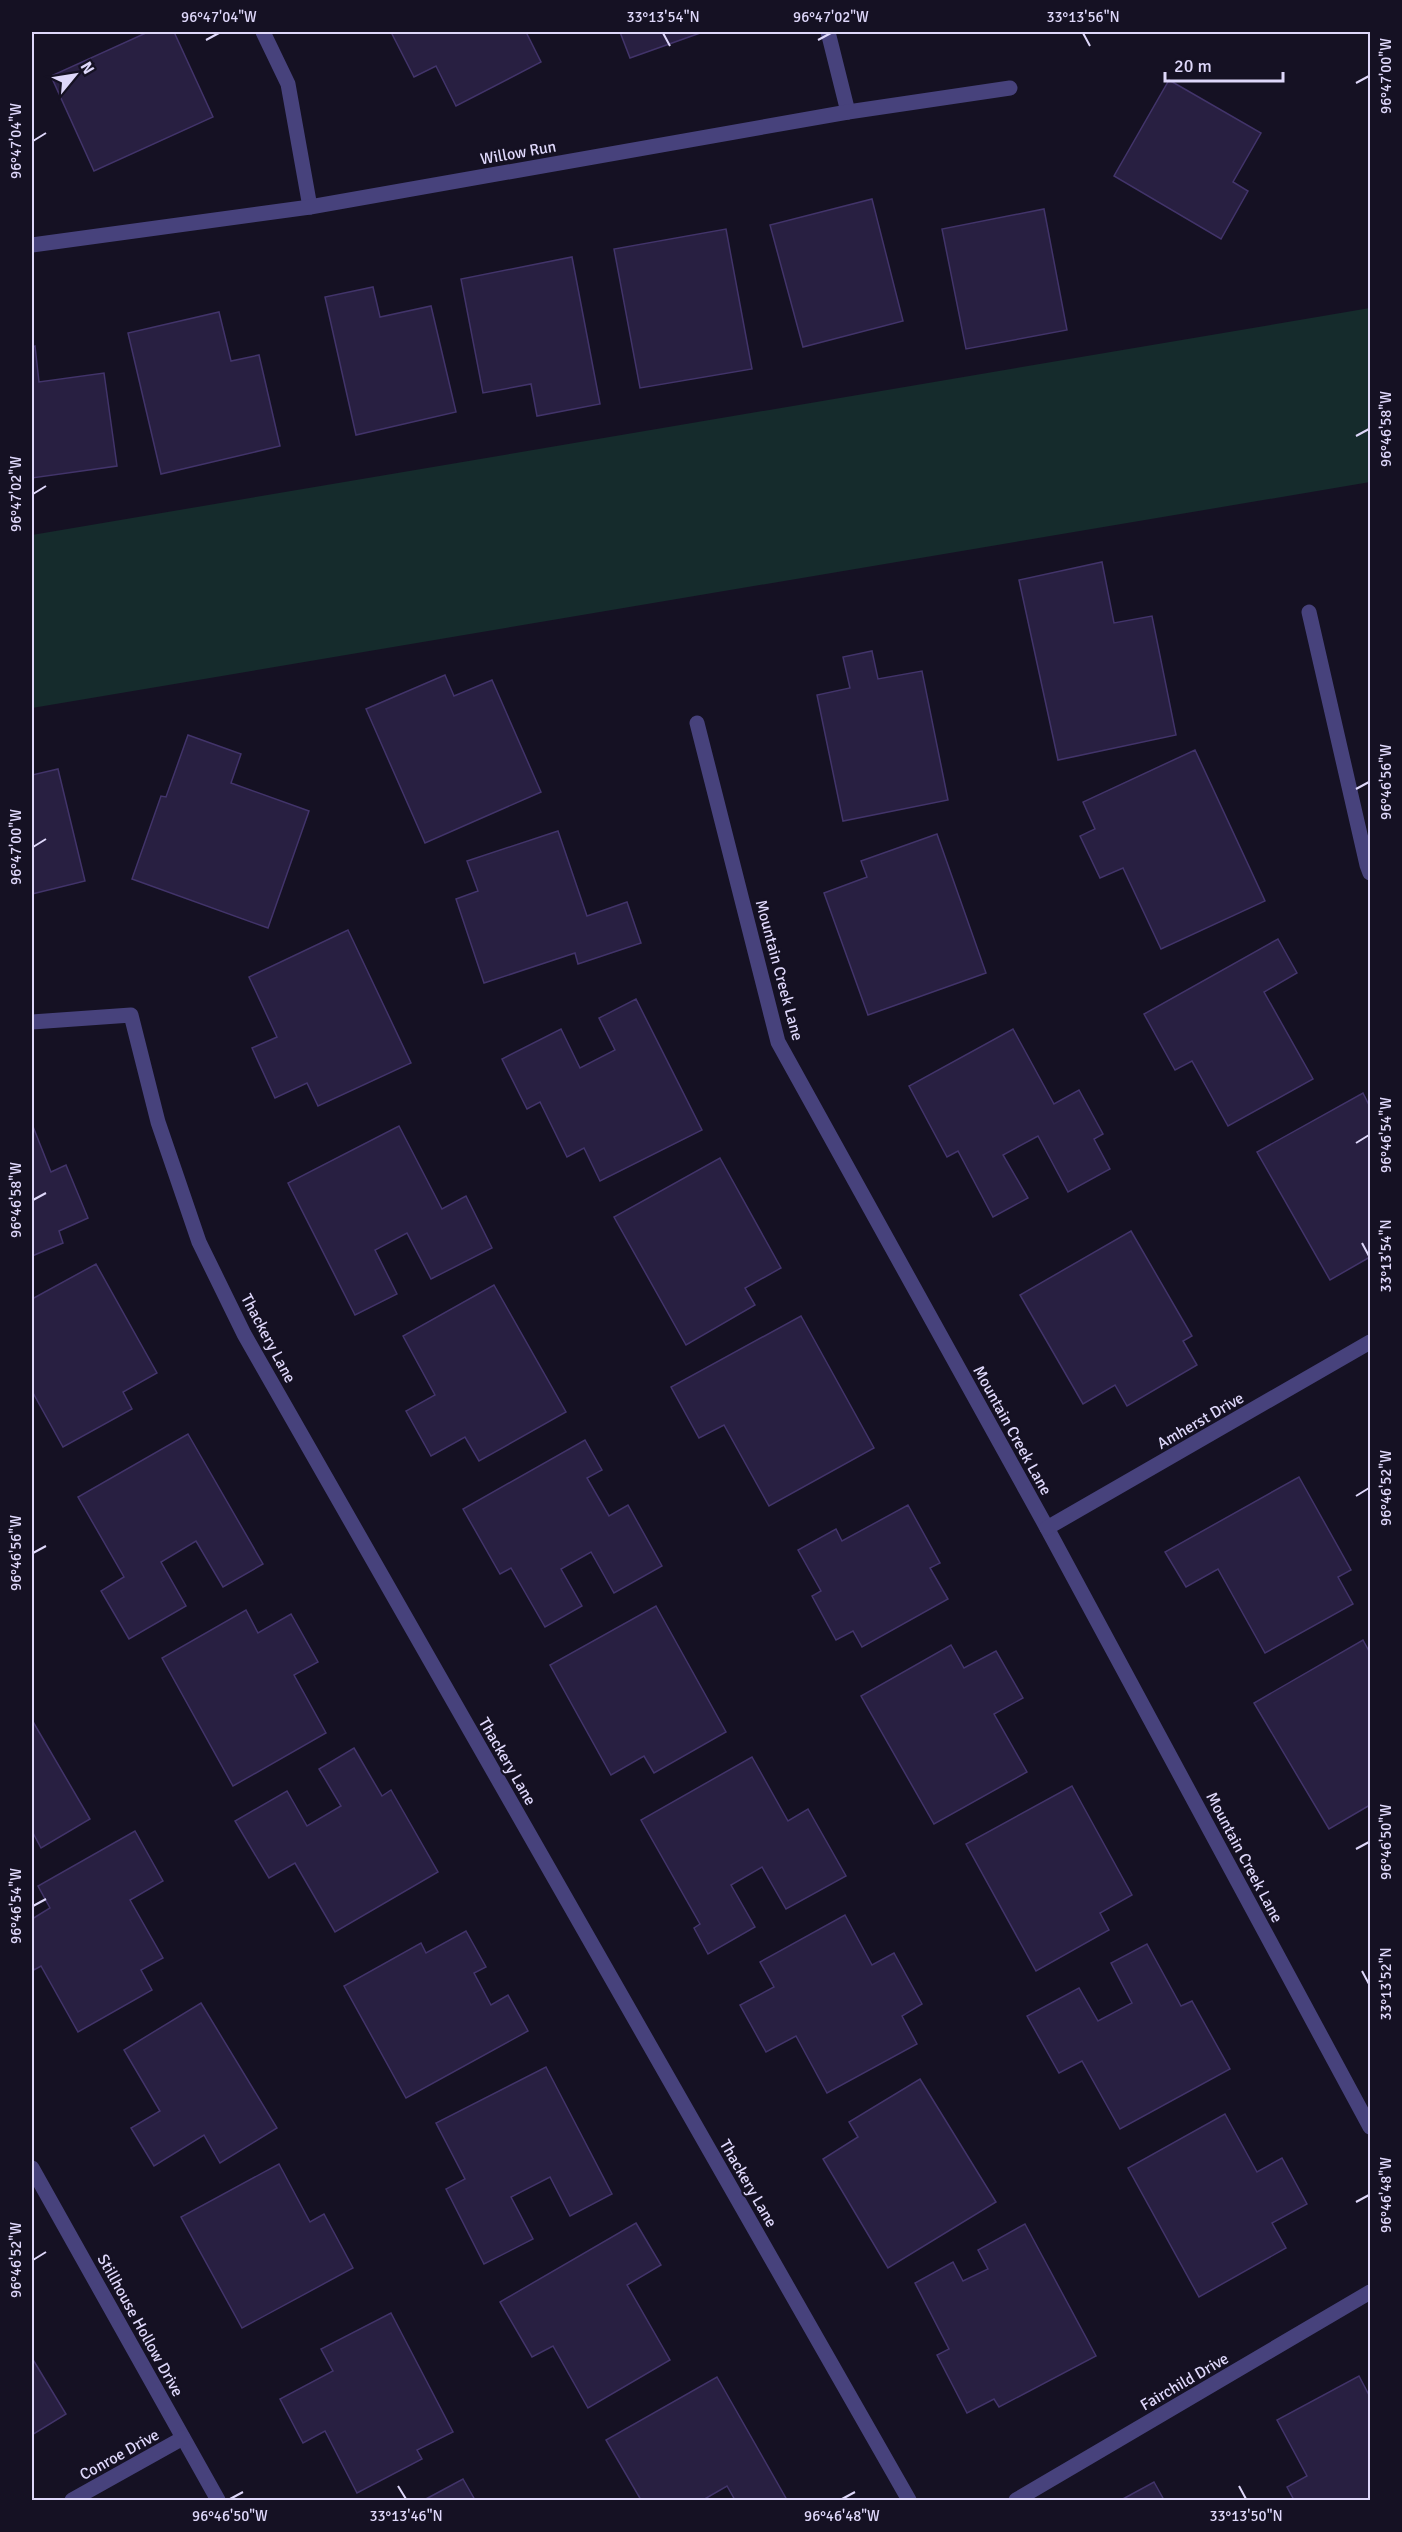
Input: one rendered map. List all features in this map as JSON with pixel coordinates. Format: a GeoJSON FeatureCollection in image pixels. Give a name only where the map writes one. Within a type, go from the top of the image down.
{"type":"FeatureCollection","features":[{"type":"Feature","properties":{"kind":"street"},"geometry":{"type":"LineString","coordinates":[[264,32],[288,84],[310,207]]}},
{"type":"Feature","properties":{"kind":"street"},"geometry":{"type":"LineString","coordinates":[[828,32],[848,112]]}},
{"type":"Feature","properties":{"kind":"street","name":"Willow Run"},"geometry":{"type":"LineString","coordinates":[[32,245],[310,207],[848,112],[1010,88]]}},
{"type":"Feature","properties":{"kind":"street"},"geometry":{"type":"LineString","coordinates":[[1309,612],[1364,854],[1371,873]]}},
{"type":"Feature","properties":{"kind":"street","name":"Mountain Creek Lane"},"geometry":{"type":"LineString","coordinates":[[698,723],[778,1042],[1047,1528],[1371,2127]]}},
{"type":"Feature","properties":{"kind":"street","name":"Thackery Lane"},"geometry":{"type":"LineString","coordinates":[[32,1023],[131,1015],[158,1122],[199,1242],[244,1334],[909,2500]]}},
{"type":"Feature","properties":{"kind":"street","name":"Amherst Drive"},"geometry":{"type":"LineString","coordinates":[[1047,1528],[1371,1342]]}},
{"type":"Feature","properties":{"kind":"street","name":"Stillhouse Hollow Drive"},"geometry":{"type":"LineString","coordinates":[[32,2168],[218,2500]]}},
{"type":"Feature","properties":{"kind":"street","name":"Fairchild Drive"},"geometry":{"type":"LineString","coordinates":[[1016,2500],[1371,2292]]}},
{"type":"Feature","properties":{"kind":"street","name":"Conroe Drive"},"geometry":{"type":"LineString","coordinates":[[72,2500],[183,2438]]}},
{"type":"Feature","properties":{"kind":"green space"},"geometry":{"type":"Polygon","coordinates":[[[1370,308],[1370,482],[32,708],[32,535],[1370,308]]]}},
{"type":"Feature","properties":{"kind":"building"},"geometry":{"type":"Polygon","coordinates":[[[148,32],[174,32],[213,117],[94,171],[51,76],[148,32]]]}},
{"type":"Feature","properties":{"kind":"building"},"geometry":{"type":"Polygon","coordinates":[[[391,32],[526,32],[541,62],[456,106],[436,66],[414,77],[391,32]]]}},
{"type":"Feature","properties":{"kind":"building"},"geometry":{"type":"Polygon","coordinates":[[[620,32],[703,32],[630,58],[620,32]]]}},
{"type":"Feature","properties":{"kind":"building"},"geometry":{"type":"Polygon","coordinates":[[[1169,80],[1261,133],[1233,182],[1248,191],[1221,239],[1114,176],[1169,80]]]}},
{"type":"Feature","properties":{"kind":"building"},"geometry":{"type":"Polygon","coordinates":[[[872,199],[903,321],[803,347],[770,225],[872,199]]]}},
{"type":"Feature","properties":{"kind":"building"},"geometry":{"type":"Polygon","coordinates":[[[1044,209],[1067,330],[966,349],[942,229],[1044,209]]]}},
{"type":"Feature","properties":{"kind":"building"},"geometry":{"type":"Polygon","coordinates":[[[726,229],[752,369],[640,388],[614,249],[726,229]]]}},
{"type":"Feature","properties":{"kind":"building"},"geometry":{"type":"Polygon","coordinates":[[[572,257],[600,404],[537,416],[531,384],[483,393],[461,279],[572,257]]]}},
{"type":"Feature","properties":{"kind":"building"},"geometry":{"type":"Polygon","coordinates":[[[373,287],[380,317],[431,306],[456,412],[356,435],[325,297],[373,287]]]}},
{"type":"Feature","properties":{"kind":"building"},"geometry":{"type":"Polygon","coordinates":[[[219,312],[231,361],[259,355],[280,446],[161,474],[128,333],[219,312]]]}},
{"type":"Feature","properties":{"kind":"building"},"geometry":{"type":"Polygon","coordinates":[[[35,346],[39,382],[104,373],[117,466],[32,478],[32,347],[35,346]]]}},
{"type":"Feature","properties":{"kind":"building"},"geometry":{"type":"Polygon","coordinates":[[[1102,562],[1114,623],[1152,616],[1176,735],[1058,760],[1019,580],[1102,562]]]}},
{"type":"Feature","properties":{"kind":"building"},"geometry":{"type":"Polygon","coordinates":[[[872,651],[878,679],[922,671],[948,800],[843,821],[817,695],[850,688],[843,657],[872,651]]]}},
{"type":"Feature","properties":{"kind":"building"},"geometry":{"type":"Polygon","coordinates":[[[445,675],[454,696],[492,680],[541,792],[425,843],[366,709],[445,675]]]}},
{"type":"Feature","properties":{"kind":"building"},"geometry":{"type":"Polygon","coordinates":[[[188,735],[241,754],[231,783],[309,811],[268,928],[132,879],[161,796],[166,797],[188,735]]]}},
{"type":"Feature","properties":{"kind":"building"},"geometry":{"type":"Polygon","coordinates":[[[1195,750],[1265,901],[1161,949],[1123,868],[1100,878],[1080,836],[1095,829],[1083,802],[1195,750]]]}},
{"type":"Feature","properties":{"kind":"building"},"geometry":{"type":"Polygon","coordinates":[[[58,769],[85,881],[32,894],[32,775],[58,769]]]}},
{"type":"Feature","properties":{"kind":"building"},"geometry":{"type":"Polygon","coordinates":[[[558,831],[587,916],[627,902],[641,943],[578,964],[575,953],[484,983],[456,899],[478,891],[467,861],[558,831]]]}},
{"type":"Feature","properties":{"kind":"building"},"geometry":{"type":"Polygon","coordinates":[[[937,834],[986,973],[868,1015],[824,893],[867,877],[861,861],[937,834]]]}},
{"type":"Feature","properties":{"kind":"building"},"geometry":{"type":"Polygon","coordinates":[[[348,930],[411,1063],[318,1106],[307,1083],[275,1098],[252,1048],[277,1037],[249,977],[348,930]]]}},
{"type":"Feature","properties":{"kind":"building"},"geometry":{"type":"Polygon","coordinates":[[[1278,939],[1297,973],[1264,992],[1313,1079],[1228,1126],[1192,1061],[1175,1070],[1144,1014],[1278,939]]]}},
{"type":"Feature","properties":{"kind":"building"},"geometry":{"type":"Polygon","coordinates":[[[636,999],[702,1130],[600,1181],[584,1148],[567,1157],[540,1102],[527,1109],[502,1059],[561,1029],[580,1068],[615,1050],[599,1018],[636,999]]]}},
{"type":"Feature","properties":{"kind":"building"},"geometry":{"type":"Polygon","coordinates":[[[1013,1029],[1054,1104],[1079,1090],[1103,1134],[1094,1139],[1110,1169],[1068,1192],[1038,1136],[1003,1155],[1028,1198],[993,1217],[958,1151],[947,1157],[909,1086],[1013,1029]]]}},
{"type":"Feature","properties":{"kind":"building"},"geometry":{"type":"Polygon","coordinates":[[[1363,1093],[1370,1107],[1370,1257],[1330,1280],[1257,1152],[1363,1093]]]}},
{"type":"Feature","properties":{"kind":"building"},"geometry":{"type":"Polygon","coordinates":[[[32,1124],[51,1172],[66,1165],[88,1218],[59,1231],[63,1243],[32,1256],[32,1124]]]}},
{"type":"Feature","properties":{"kind":"building"},"geometry":{"type":"Polygon","coordinates":[[[399,1126],[442,1209],[466,1196],[492,1248],[431,1279],[407,1233],[375,1250],[397,1294],[355,1315],[288,1183],[399,1126]]]}},
{"type":"Feature","properties":{"kind":"building"},"geometry":{"type":"Polygon","coordinates":[[[720,1158],[781,1268],[745,1288],[755,1305],[686,1345],[614,1217],[720,1158]]]}},
{"type":"Feature","properties":{"kind":"building"},"geometry":{"type":"Polygon","coordinates":[[[1131,1231],[1192,1336],[1183,1341],[1197,1365],[1127,1406],[1115,1385],[1083,1404],[1020,1295],[1131,1231]]]}},
{"type":"Feature","properties":{"kind":"building"},"geometry":{"type":"Polygon","coordinates":[[[96,1264],[157,1373],[123,1392],[132,1409],[63,1447],[32,1391],[32,1299],[96,1264]]]}},
{"type":"Feature","properties":{"kind":"building"},"geometry":{"type":"Polygon","coordinates":[[[494,1285],[566,1412],[479,1461],[465,1437],[431,1456],[406,1411],[435,1395],[403,1336],[494,1285]]]}},
{"type":"Feature","properties":{"kind":"building"},"geometry":{"type":"Polygon","coordinates":[[[801,1316],[874,1448],[769,1506],[724,1425],[699,1438],[671,1387],[801,1316]]]}},
{"type":"Feature","properties":{"kind":"building"},"geometry":{"type":"Polygon","coordinates":[[[188,1434],[263,1564],[223,1587],[196,1541],[161,1562],[186,1606],[129,1639],[101,1591],[124,1577],[78,1497],[188,1434]]]}},
{"type":"Feature","properties":{"kind":"building"},"geometry":{"type":"Polygon","coordinates":[[[585,1440],[602,1470],[587,1478],[609,1516],[628,1505],[662,1566],[614,1593],[591,1552],[561,1569],[582,1606],[545,1627],[511,1568],[500,1574],[463,1509],[585,1440]]]}},
{"type":"Feature","properties":{"kind":"building"},"geometry":{"type":"Polygon","coordinates":[[[1299,1477],[1351,1570],[1338,1577],[1353,1604],[1265,1653],[1218,1569],[1186,1587],[1165,1552],[1299,1477]]]}},
{"type":"Feature","properties":{"kind":"building"},"geometry":{"type":"Polygon","coordinates":[[[908,1505],[940,1563],[930,1568],[948,1599],[862,1647],[853,1631],[836,1640],[812,1596],[821,1591],[798,1550],[836,1529],[842,1541],[908,1505]]]}},
{"type":"Feature","properties":{"kind":"building"},"geometry":{"type":"Polygon","coordinates":[[[656,1606],[726,1732],[654,1773],[644,1756],[611,1775],[550,1665],[656,1606]]]}},
{"type":"Feature","properties":{"kind":"building"},"geometry":{"type":"Polygon","coordinates":[[[246,1610],[258,1633],[291,1614],[318,1662],[294,1675],[326,1733],[233,1786],[162,1658],[246,1610]]]}},
{"type":"Feature","properties":{"kind":"building"},"geometry":{"type":"Polygon","coordinates":[[[1363,1640],[1370,1653],[1370,1805],[1329,1829],[1254,1703],[1363,1640]]]}},
{"type":"Feature","properties":{"kind":"building"},"geometry":{"type":"Polygon","coordinates":[[[951,1645],[964,1668],[996,1651],[1023,1698],[994,1714],[1027,1772],[934,1824],[861,1696],[951,1645]]]}},
{"type":"Feature","properties":{"kind":"building"},"geometry":{"type":"Polygon","coordinates":[[[32,1720],[90,1819],[41,1848],[32,1831],[32,1720]]]}},
{"type":"Feature","properties":{"kind":"building"},"geometry":{"type":"Polygon","coordinates":[[[354,1748],[382,1796],[391,1790],[438,1872],[335,1932],[295,1863],[269,1878],[235,1821],[287,1791],[307,1826],[341,1806],[319,1769],[354,1748]]]}},
{"type":"Feature","properties":{"kind":"building"},"geometry":{"type":"Polygon","coordinates":[[[752,1757],[788,1821],[808,1809],[846,1876],[786,1909],[762,1867],[731,1885],[755,1927],[708,1954],[694,1928],[700,1924],[641,1820],[752,1757]]]}},
{"type":"Feature","properties":{"kind":"building"},"geometry":{"type":"Polygon","coordinates":[[[1072,1786],[1132,1895],[1100,1913],[1109,1930],[1036,1971],[966,1844],[1072,1786]]]}},
{"type":"Feature","properties":{"kind":"building"},"geometry":{"type":"Polygon","coordinates":[[[135,1831],[163,1881],[130,1900],[163,1958],[141,1970],[152,1990],[78,2032],[41,1966],[34,1970],[32,1964],[32,1919],[50,1908],[38,1886],[135,1831]]]}},
{"type":"Feature","properties":{"kind":"building"},"geometry":{"type":"Polygon","coordinates":[[[845,1915],[872,1965],[894,1953],[922,2004],[902,2016],[917,2044],[827,2093],[796,2036],[766,2052],[740,2005],[774,1987],[760,1962],[845,1915]]]}},
{"type":"Feature","properties":{"kind":"building"},"geometry":{"type":"Polygon","coordinates":[[[466,1931],[486,1967],[474,1973],[491,2005],[508,1995],[528,2031],[406,2098],[344,1986],[421,1943],[426,1953],[466,1931]]]}},
{"type":"Feature","properties":{"kind":"building"},"geometry":{"type":"Polygon","coordinates":[[[1147,1944],[1181,2006],[1192,2001],[1230,2069],[1120,2129],[1082,2061],[1059,2073],[1027,2016],[1079,1988],[1098,2021],[1132,2003],[1111,1963],[1147,1944]]]}},
{"type":"Feature","properties":{"kind":"building"},"geometry":{"type":"Polygon","coordinates":[[[201,2003],[277,2128],[220,2163],[204,2135],[154,2166],[131,2128],[160,2111],[124,2050],[201,2003]]]}},
{"type":"Feature","properties":{"kind":"building"},"geometry":{"type":"Polygon","coordinates":[[[546,2067],[612,2194],[570,2216],[550,2177],[511,2197],[533,2239],[484,2264],[446,2189],[465,2179],[436,2123],[546,2067]]]}},
{"type":"Feature","properties":{"kind":"building"},"geometry":{"type":"Polygon","coordinates":[[[920,2079],[996,2202],[888,2268],[823,2159],[858,2137],[849,2122],[920,2079]]]}},
{"type":"Feature","properties":{"kind":"building"},"geometry":{"type":"Polygon","coordinates":[[[1225,2114],[1257,2172],[1282,2158],[1307,2204],[1272,2223],[1286,2248],[1199,2297],[1128,2168],[1225,2114]]]}},
{"type":"Feature","properties":{"kind":"building"},"geometry":{"type":"Polygon","coordinates":[[[279,2164],[310,2222],[324,2214],[353,2268],[242,2328],[181,2217],[279,2164]]]}},
{"type":"Feature","properties":{"kind":"building"},"geometry":{"type":"Polygon","coordinates":[[[636,2223],[661,2265],[627,2285],[670,2360],[588,2408],[553,2346],[532,2357],[500,2302],[636,2223]]]}},
{"type":"Feature","properties":{"kind":"building"},"geometry":{"type":"Polygon","coordinates":[[[1025,2224],[1096,2356],[999,2407],[994,2399],[967,2413],[937,2355],[949,2349],[915,2283],[953,2262],[963,2281],[988,2269],[978,2250],[1025,2224]]]}},
{"type":"Feature","properties":{"kind":"building"},"geometry":{"type":"Polygon","coordinates":[[[391,2313],[453,2432],[417,2450],[422,2459],[357,2493],[325,2431],[303,2443],[280,2399],[333,2371],[321,2349],[391,2313]]]}},
{"type":"Feature","properties":{"kind":"building"},"geometry":{"type":"Polygon","coordinates":[[[32,2358],[66,2414],[32,2435],[32,2358]]]}},
{"type":"Feature","properties":{"kind":"building"},"geometry":{"type":"Polygon","coordinates":[[[1359,2376],[1370,2397],[1370,2500],[1294,2500],[1287,2487],[1307,2476],[1277,2420],[1359,2376]]]}},
{"type":"Feature","properties":{"kind":"building"},"geometry":{"type":"Polygon","coordinates":[[[717,2377],[787,2500],[735,2500],[727,2486],[703,2500],[641,2500],[606,2440],[717,2377]]]}},
{"type":"Feature","properties":{"kind":"building"},"geometry":{"type":"Polygon","coordinates":[[[463,2479],[475,2500],[424,2500],[463,2479]]]}},
{"type":"Feature","properties":{"kind":"building"},"geometry":{"type":"Polygon","coordinates":[[[1154,2482],[1164,2500],[1121,2500],[1154,2482]]]}}]}
